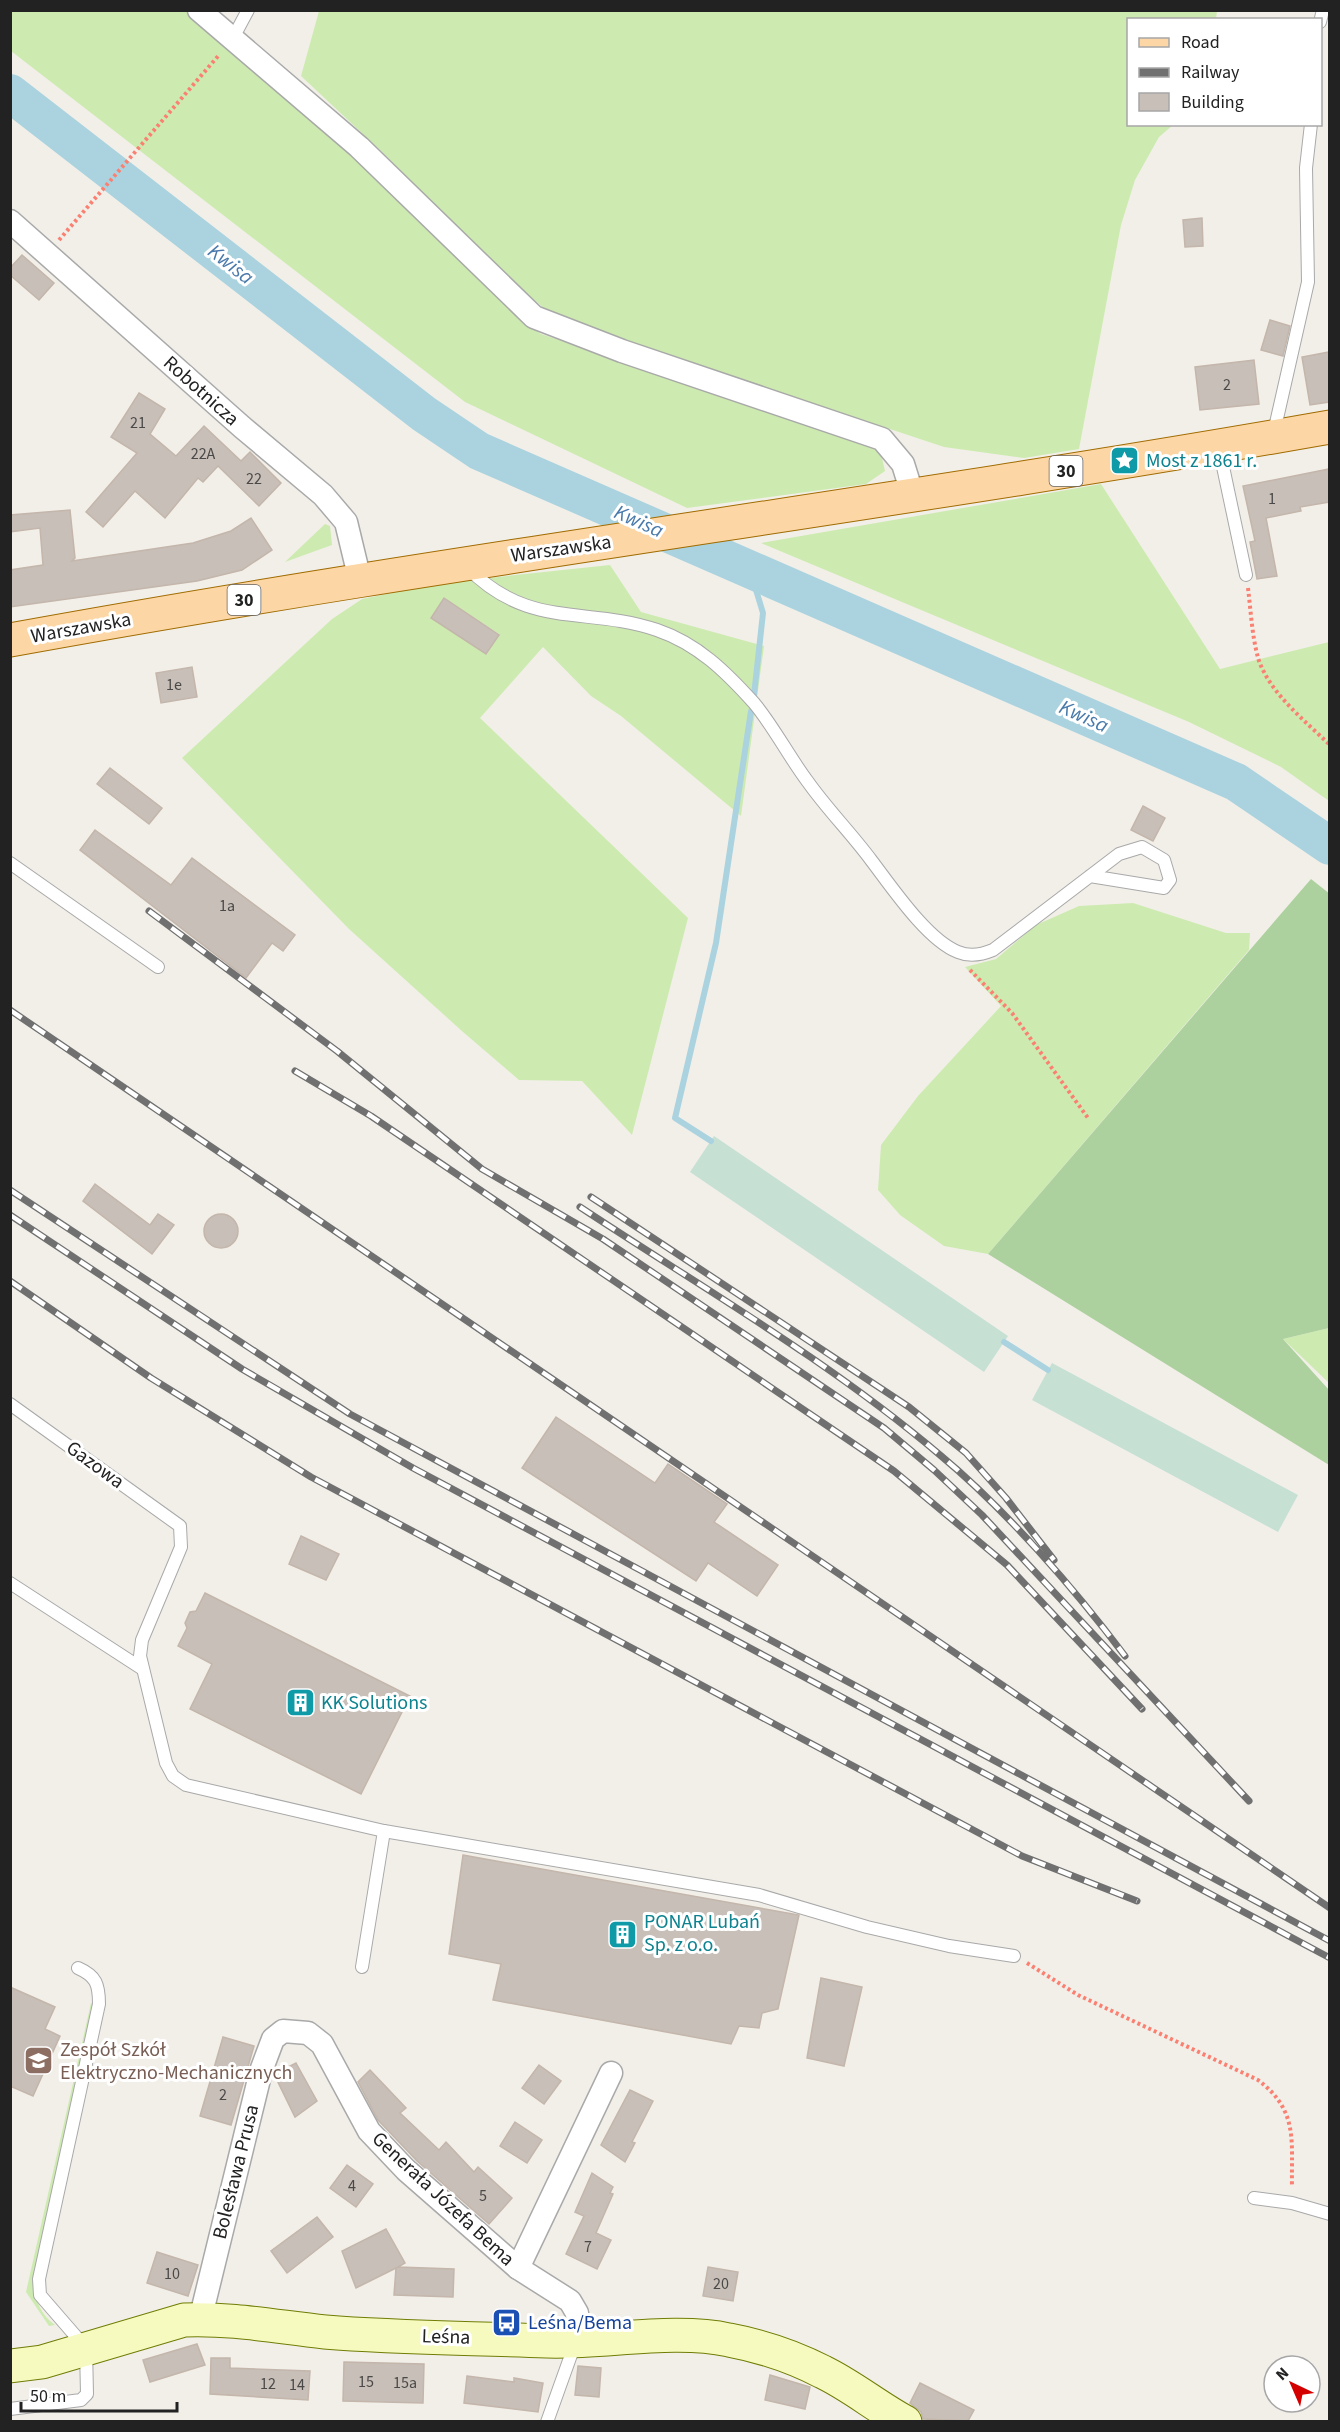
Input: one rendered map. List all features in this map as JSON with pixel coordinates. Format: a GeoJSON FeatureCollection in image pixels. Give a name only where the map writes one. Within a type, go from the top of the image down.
{"type":"FeatureCollection","features":[{"type":"Feature","properties":{"kind":"main road","name":"30"},"geometry":{"type":"LineString","coordinates":[[1218,447],[1329,427]]}},
{"type":"Feature","properties":{"kind":"main road","name":"Warszawska"},"geometry":{"type":"LineString","coordinates":[[10,640],[360,580],[1218,447]]}},
{"type":"Feature","properties":{"kind":"main road","name":"Leśna"},"geometry":{"type":"LineString","coordinates":[[10,2366],[42,2362],[184,2320],[200,2319],[236,2320],[326,2332],[579,2342],[660,2338],[727,2339],[789,2357],[823,2372],[905,2421]]}},
{"type":"Feature","properties":{"kind":"street"},"geometry":{"type":"LineString","coordinates":[[199,10],[359,147],[534,317],[603,344],[882,439],[903,464],[900,498]]}},
{"type":"Feature","properties":{"kind":"street","name":"Robotnicza"},"geometry":{"type":"LineString","coordinates":[[10,221],[233,419],[323,495],[346,522],[360,580]]}},
{"type":"Feature","properties":{"kind":"street","name":"Generała Józefa Bema"},"geometry":{"type":"LineString","coordinates":[[283,2031],[308,2033],[322,2044],[369,2131],[406,2170],[518,2268],[570,2301],[576,2313],[579,2342]]}},
{"type":"Feature","properties":{"kind":"street","name":"Bolesława Prusa"},"geometry":{"type":"LineString","coordinates":[[200,2319],[261,2071],[273,2039],[283,2031]]}},
{"type":"Feature","properties":{"kind":"street"},"geometry":{"type":"LineString","coordinates":[[518,2268],[611,2073]]}},
{"type":"Feature","properties":{"kind":"lane"},"geometry":{"type":"LineString","coordinates":[[233,38],[248,10]]}},
{"type":"Feature","properties":{"kind":"lane"},"geometry":{"type":"LineString","coordinates":[[1277,436],[1276,423],[1308,282],[1306,168],[1311,126]]}},
{"type":"Feature","properties":{"kind":"lane"},"geometry":{"type":"LineString","coordinates":[[1218,447],[1246,575]]}},
{"type":"Feature","properties":{"kind":"lane"},"geometry":{"type":"LineString","coordinates":[[471,563],[487,586],[525,606],[564,615],[651,628],[690,645],[711,659],[760,711],[808,783],[905,905],[947,946],[969,955],[993,950],[1090,876],[1119,854],[1142,847],[1164,860],[1170,880],[1164,888],[1090,876]]}},
{"type":"Feature","properties":{"kind":"lane"},"geometry":{"type":"LineString","coordinates":[[10,863],[159,967]]}},
{"type":"Feature","properties":{"kind":"lane","name":"Gazowa"},"geometry":{"type":"LineString","coordinates":[[10,1404],[180,1526],[181,1547],[142,1640],[141,1668]]}},
{"type":"Feature","properties":{"kind":"lane"},"geometry":{"type":"LineString","coordinates":[[10,1583],[141,1668],[166,1763],[178,1781],[384,1831],[759,1895],[867,1927],[949,1946],[1014,1956]]}},
{"type":"Feature","properties":{"kind":"lane"},"geometry":{"type":"LineString","coordinates":[[362,1967],[384,1831]]}},
{"type":"Feature","properties":{"kind":"lane"},"geometry":{"type":"LineString","coordinates":[[10,2409],[81,2400],[87,2394],[86,2348],[40,2295],[39,2279],[99,2004],[99,1985],[90,1974],[78,1968]]}},
{"type":"Feature","properties":{"kind":"lane"},"geometry":{"type":"LineString","coordinates":[[1254,2198],[1292,2203],[1329,2214]]}},
{"type":"Feature","properties":{"kind":"lane"},"geometry":{"type":"LineString","coordinates":[[547,2421],[571,2355],[579,2342]]}},
{"type":"Feature","properties":{"kind":"path"},"geometry":{"type":"LineString","coordinates":[[46,254],[142,146],[233,38]]}},
{"type":"Feature","properties":{"kind":"path"},"geometry":{"type":"LineString","coordinates":[[1246,575],[1255,642],[1262,668],[1272,685],[1329,745]]}},
{"type":"Feature","properties":{"kind":"path"},"geometry":{"type":"LineString","coordinates":[[947,946],[1011,1013],[1088,1118]]}},
{"type":"Feature","properties":{"kind":"path"},"geometry":{"type":"LineString","coordinates":[[1014,1956],[1077,1995],[1196,2049],[1258,2080],[1272,2090],[1287,2112],[1290,2127],[1292,2203]]}},
{"type":"Feature","properties":{"kind":"green space"},"geometry":{"type":"Polygon","coordinates":[[[10,11],[189,11],[370,171],[521,321],[541,334],[863,441],[881,454],[885,471],[866,484],[687,508],[465,402],[11,51],[10,11]]]}},
{"type":"Feature","properties":{"kind":"green space"},"geometry":{"type":"Polygon","coordinates":[[[319,11],[1217,11],[1216,18],[1127,18],[1127,126],[1172,126],[1159,137],[1135,180],[1121,225],[1079,449],[1024,458],[944,447],[610,336],[545,309],[516,285],[381,151],[301,76],[319,11]]]}},
{"type":"Feature","properties":{"kind":"green space"},"geometry":{"type":"Polygon","coordinates":[[[1101,484],[1220,669],[1329,642],[1329,801],[1281,767],[1189,722],[761,543],[1101,484]]]}},
{"type":"Feature","properties":{"kind":"green space"},"geometry":{"type":"Polygon","coordinates":[[[325,524],[330,526],[332,545],[285,562],[325,524]]]}},
{"type":"Feature","properties":{"kind":"green space"},"geometry":{"type":"Polygon","coordinates":[[[610,565],[641,612],[764,646],[741,816],[621,716],[591,696],[543,647],[480,718],[688,918],[632,1135],[582,1081],[519,1080],[349,929],[182,758],[332,619],[362,599],[441,583],[610,565]],[[444,598],[431,618],[487,654],[499,634],[444,598]]]}},
{"type":"Feature","properties":{"kind":"green space"},"geometry":{"type":"Polygon","coordinates":[[[1311,879],[1330,894],[1329,1328],[1283,1339],[1329,1390],[1329,1465],[988,1254],[1311,879]]]}},
{"type":"Feature","properties":{"kind":"green space"},"geometry":{"type":"Polygon","coordinates":[[[1133,903],[1226,933],[1250,933],[1249,950],[988,1254],[944,1246],[900,1215],[878,1190],[881,1145],[918,1096],[1001,1006],[965,967],[996,959],[1036,925],[1079,906],[1133,903]]]}},
{"type":"Feature","properties":{"kind":"green space"},"geometry":{"type":"Polygon","coordinates":[[[714,1136],[1008,1336],[984,1372],[690,1172],[714,1136]]]}},
{"type":"Feature","properties":{"kind":"green space"},"geometry":{"type":"Polygon","coordinates":[[[1329,1328],[1329,1383],[1283,1339],[1329,1328]]]}},
{"type":"Feature","properties":{"kind":"green space"},"geometry":{"type":"Polygon","coordinates":[[[1052,1363],[1298,1495],[1278,1532],[1032,1400],[1052,1363]]]}},
{"type":"Feature","properties":{"kind":"green space"},"geometry":{"type":"Polygon","coordinates":[[[91,2003],[94,2005],[35,2270],[37,2300],[44,2314],[55,2325],[49,2326],[26,2292],[91,2003]]]}},
{"type":"Feature","properties":{"kind":"building"},"geometry":{"type":"Polygon","coordinates":[[[1202,218],[1203,246],[1185,247],[1183,220],[1202,218]]]}},
{"type":"Feature","properties":{"kind":"building"},"geometry":{"type":"Polygon","coordinates":[[[22,255],[54,283],[39,300],[10,275],[10,268],[22,255]]]}},
{"type":"Feature","properties":{"kind":"building"},"geometry":{"type":"Polygon","coordinates":[[[1270,320],[1290,326],[1283,356],[1261,350],[1270,320]]]}},
{"type":"Feature","properties":{"kind":"building"},"geometry":{"type":"Polygon","coordinates":[[[1329,352],[1329,402],[1310,405],[1302,357],[1329,352]]]}},
{"type":"Feature","properties":{"kind":"building"},"geometry":{"type":"Polygon","coordinates":[[[1254,360],[1259,404],[1200,410],[1195,367],[1254,360]]]}},
{"type":"Feature","properties":{"kind":"building"},"geometry":{"type":"Polygon","coordinates":[[[139,393],[165,409],[150,434],[176,456],[204,426],[241,461],[250,452],[281,483],[259,506],[218,466],[203,482],[198,478],[165,518],[135,491],[103,527],[86,512],[137,453],[111,437],[139,393]]]}},
{"type":"Feature","properties":{"kind":"building"},"geometry":{"type":"Polygon","coordinates":[[[1329,469],[1329,502],[1300,507],[1301,511],[1266,518],[1277,576],[1257,579],[1250,542],[1255,541],[1243,486],[1329,469]]]}},
{"type":"Feature","properties":{"kind":"building"},"geometry":{"type":"Polygon","coordinates":[[[70,510],[75,558],[72,561],[193,543],[231,531],[251,518],[272,550],[242,570],[197,581],[10,607],[10,570],[43,565],[40,528],[10,532],[10,515],[70,510]]]}},
{"type":"Feature","properties":{"kind":"building"},"geometry":{"type":"Polygon","coordinates":[[[444,598],[499,635],[486,654],[431,618],[444,598]]]}},
{"type":"Feature","properties":{"kind":"building"},"geometry":{"type":"Polygon","coordinates":[[[192,667],[197,697],[161,703],[156,673],[192,667]]]}},
{"type":"Feature","properties":{"kind":"building"},"geometry":{"type":"Polygon","coordinates":[[[110,768],[162,808],[149,824],[97,784],[110,768]]]}},
{"type":"Feature","properties":{"kind":"building"},"geometry":{"type":"Polygon","coordinates":[[[1143,806],[1165,818],[1153,841],[1131,830],[1143,806]]]}},
{"type":"Feature","properties":{"kind":"building"},"geometry":{"type":"Polygon","coordinates":[[[95,830],[171,885],[192,858],[295,935],[283,951],[272,943],[246,978],[80,850],[95,830]]]}},
{"type":"Feature","properties":{"kind":"building"},"geometry":{"type":"Polygon","coordinates":[[[95,1184],[150,1225],[158,1214],[174,1225],[152,1254],[83,1201],[95,1184]]]}},
{"type":"Feature","properties":{"kind":"building"},"geometry":{"type":"Polygon","coordinates":[[[221,1214],[233,1219],[238,1231],[233,1243],[221,1248],[209,1243],[204,1231],[209,1219],[221,1214]]]}},
{"type":"Feature","properties":{"kind":"building"},"geometry":{"type":"Polygon","coordinates":[[[556,1417],[655,1483],[668,1464],[727,1504],[714,1522],[778,1565],[757,1596],[708,1563],[696,1581],[522,1468],[556,1417]]]}},
{"type":"Feature","properties":{"kind":"building"},"geometry":{"type":"Polygon","coordinates":[[[301,1536],[339,1554],[326,1580],[289,1564],[301,1536]]]}},
{"type":"Feature","properties":{"kind":"building","name":"KK Solutions"},"geometry":{"type":"Polygon","coordinates":[[[205,1593],[410,1696],[361,1794],[190,1709],[212,1664],[178,1646],[187,1628],[185,1623],[190,1612],[196,1611],[205,1593]]]}},
{"type":"Feature","properties":{"kind":"building","name":"PONAR Lubań Sp. z o.o."},"geometry":{"type":"Polygon","coordinates":[[[463,1855],[799,1915],[778,2009],[762,2013],[759,2028],[739,2026],[731,2044],[493,2000],[501,1964],[449,1954],[463,1855]]]}},
{"type":"Feature","properties":{"kind":"building"},"geometry":{"type":"Polygon","coordinates":[[[821,1978],[862,1987],[844,2066],[807,2058],[821,1978]]]}},
{"type":"Feature","properties":{"kind":"building"},"geometry":{"type":"Polygon","coordinates":[[[10,1987],[55,2007],[45,2029],[60,2036],[33,2096],[10,2086],[10,1987]]]}},
{"type":"Feature","properties":{"kind":"building"},"geometry":{"type":"Polygon","coordinates":[[[223,2037],[254,2046],[231,2125],[200,2116],[223,2037]]]}},
{"type":"Feature","properties":{"kind":"building"},"geometry":{"type":"Polygon","coordinates":[[[296,2063],[317,2101],[295,2117],[274,2074],[296,2063]]]}},
{"type":"Feature","properties":{"kind":"building"},"geometry":{"type":"Polygon","coordinates":[[[539,2065],[561,2081],[544,2104],[522,2088],[539,2065]]]}},
{"type":"Feature","properties":{"kind":"building"},"geometry":{"type":"Polygon","coordinates":[[[370,2070],[406,2108],[400,2113],[439,2150],[446,2142],[474,2172],[478,2167],[512,2198],[489,2224],[417,2161],[378,2120],[358,2082],[370,2070]]]}},
{"type":"Feature","properties":{"kind":"building"},"geometry":{"type":"Polygon","coordinates":[[[630,2090],[653,2101],[632,2142],[635,2143],[625,2162],[601,2145],[630,2090]]]}},
{"type":"Feature","properties":{"kind":"building"},"geometry":{"type":"Polygon","coordinates":[[[515,2122],[542,2140],[527,2163],[500,2146],[515,2122]]]}},
{"type":"Feature","properties":{"kind":"building"},"geometry":{"type":"Polygon","coordinates":[[[347,2165],[373,2184],[356,2207],[330,2188],[347,2165]]]}},
{"type":"Feature","properties":{"kind":"building"},"geometry":{"type":"Polygon","coordinates":[[[592,2173],[613,2187],[610,2193],[613,2194],[596,2233],[611,2240],[597,2269],[566,2254],[584,2216],[575,2212],[592,2173]]]}},
{"type":"Feature","properties":{"kind":"building"},"geometry":{"type":"Polygon","coordinates":[[[317,2217],[333,2237],[287,2273],[271,2251],[317,2217]]]}},
{"type":"Feature","properties":{"kind":"building"},"geometry":{"type":"Polygon","coordinates":[[[386,2229],[405,2263],[398,2267],[454,2269],[453,2297],[394,2295],[396,2268],[356,2288],[342,2251],[386,2229]]]}},
{"type":"Feature","properties":{"kind":"building"},"geometry":{"type":"Polygon","coordinates":[[[157,2252],[198,2265],[188,2296],[147,2283],[157,2252]]]}},
{"type":"Feature","properties":{"kind":"building"},"geometry":{"type":"Polygon","coordinates":[[[708,2267],[738,2272],[733,2301],[703,2296],[708,2267]]]}},
{"type":"Feature","properties":{"kind":"building"},"geometry":{"type":"Polygon","coordinates":[[[197,2344],[205,2365],[150,2382],[143,2360],[197,2344]]]}},
{"type":"Feature","properties":{"kind":"building"},"geometry":{"type":"Polygon","coordinates":[[[211,2358],[230,2358],[230,2368],[310,2371],[308,2400],[210,2394],[211,2358]]]}},
{"type":"Feature","properties":{"kind":"building"},"geometry":{"type":"Polygon","coordinates":[[[344,2362],[424,2364],[423,2403],[343,2401],[344,2362]]]}},
{"type":"Feature","properties":{"kind":"building"},"geometry":{"type":"Polygon","coordinates":[[[578,2366],[601,2368],[599,2397],[575,2395],[578,2366]]]}},
{"type":"Feature","properties":{"kind":"building"},"geometry":{"type":"Polygon","coordinates":[[[770,2375],[810,2387],[805,2409],[765,2400],[770,2375]]]}},
{"type":"Feature","properties":{"kind":"building"},"geometry":{"type":"Polygon","coordinates":[[[467,2376],[514,2382],[514,2378],[543,2383],[538,2412],[464,2403],[467,2376]]]}},
{"type":"Feature","properties":{"kind":"building"},"geometry":{"type":"Polygon","coordinates":[[[920,2383],[974,2410],[968,2421],[923,2419],[921,2412],[910,2403],[920,2383]]]}},
{"type":"Feature","properties":{"kind":"waterway","name":"Kwisa"},"geometry":{"type":"LineString","coordinates":[[10,93],[424,414],[479,451],[1236,782],[1330,846]]}},
{"type":"Feature","properties":{"kind":"waterway"},"geometry":{"type":"LineString","coordinates":[[749,567],[763,613],[754,695]]}},
{"type":"Feature","properties":{"kind":"waterway"},"geometry":{"type":"LineString","coordinates":[[711,1141],[675,1118],[716,943],[751,711]]}},
{"type":"Feature","properties":{"kind":"waterway"},"geometry":{"type":"LineString","coordinates":[[1004,1342],[1048,1370]]}},
{"type":"Feature","properties":{"kind":"railway"},"geometry":{"type":"LineString","coordinates":[[149,911],[337,1051],[482,1169],[603,1239],[884,1428],[982,1515],[1249,1801]]}},
{"type":"Feature","properties":{"kind":"railway"},"geometry":{"type":"LineString","coordinates":[[10,1010],[1330,1908]]}},
{"type":"Feature","properties":{"kind":"railway"},"geometry":{"type":"LineString","coordinates":[[295,1071],[371,1116],[894,1471],[1007,1565],[1142,1709]]}},
{"type":"Feature","properties":{"kind":"railway"},"geometry":{"type":"LineString","coordinates":[[10,1190],[350,1414],[1330,1941]]}},
{"type":"Feature","properties":{"kind":"railway"},"geometry":{"type":"LineString","coordinates":[[591,1197],[909,1407],[966,1453],[1006,1498],[1054,1560]]}},
{"type":"Feature","properties":{"kind":"railway"},"geometry":{"type":"LineString","coordinates":[[580,1207],[809,1356],[898,1421],[940,1455],[965,1476],[1038,1550],[1125,1656]]}},
{"type":"Feature","properties":{"kind":"railway"},"geometry":{"type":"LineString","coordinates":[[10,1215],[242,1369],[413,1468],[1330,1958]]}},
{"type":"Feature","properties":{"kind":"railway"},"geometry":{"type":"LineString","coordinates":[[10,1281],[151,1378],[311,1477],[1022,1856],[1137,1901]]}},
{"type":"Feature","properties":{"kind":"place","name":"Most z 1861 r."},"geometry":{"type":"Point","coordinates":[1125,461]}},
{"type":"Feature","properties":{"kind":"place","name":"KK Solutions"},"geometry":{"type":"Point","coordinates":[300,1703]}},
{"type":"Feature","properties":{"kind":"place","name":"PONAR Lubań Sp. z o.o."},"geometry":{"type":"Point","coordinates":[623,1934]}},
{"type":"Feature","properties":{"kind":"place","name":"Zespół Szkół Elektryczno-Mechanicznych"},"geometry":{"type":"Point","coordinates":[39,2061]}},
{"type":"Feature","properties":{"kind":"place","name":"Leśna/Bema"},"geometry":{"type":"Point","coordinates":[507,2323]}}]}
